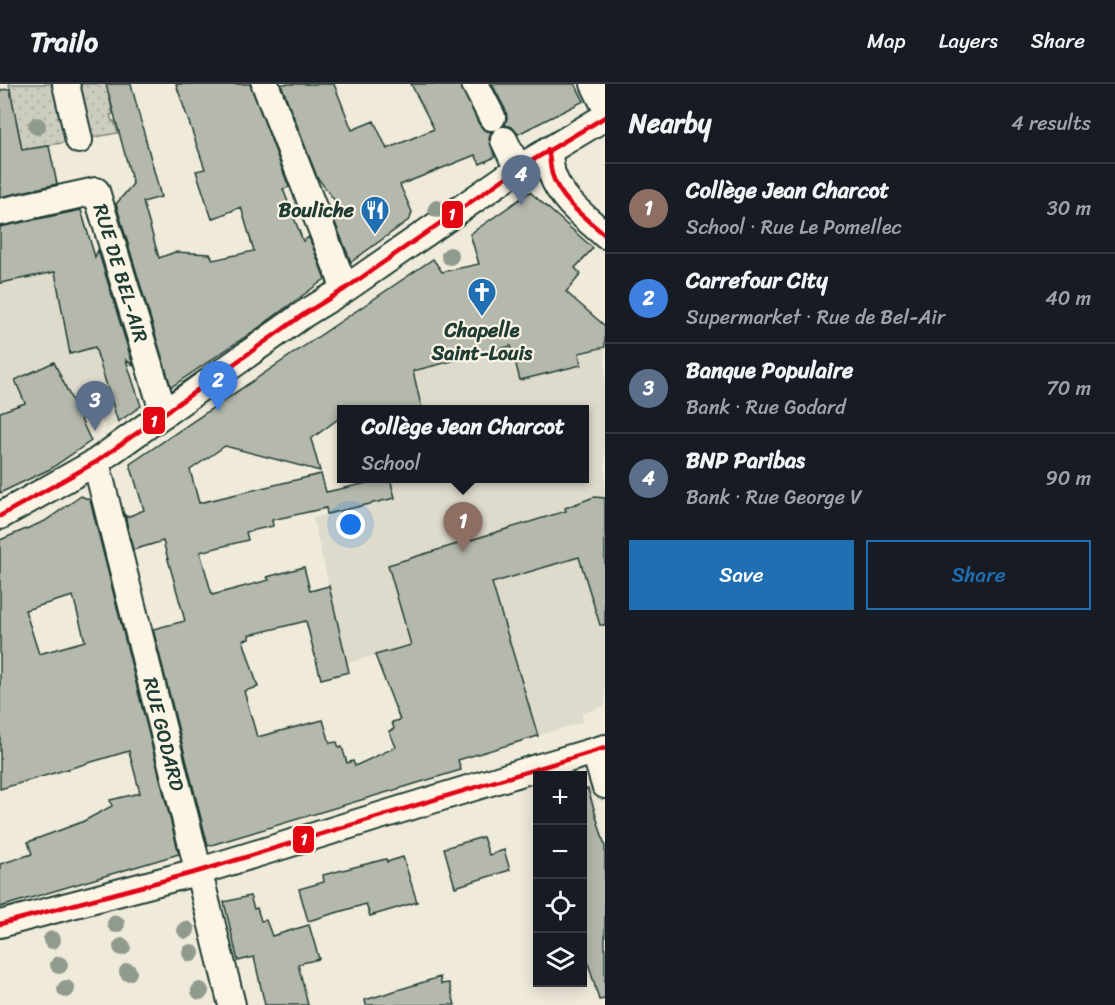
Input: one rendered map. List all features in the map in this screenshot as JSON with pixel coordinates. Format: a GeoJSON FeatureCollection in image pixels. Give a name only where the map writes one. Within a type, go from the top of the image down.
{"type":"FeatureCollection","features":[{"type":"Feature","properties":{"kind":"street"},"geometry":{"type":"LineString","coordinates":[[66,84],[79,140]]}},
{"type":"Feature","properties":{"kind":"street"},"geometry":{"type":"LineString","coordinates":[[265,84],[345,289]]}},
{"type":"Feature","properties":{"kind":"street"},"geometry":{"type":"LineString","coordinates":[[475,84],[492,117]]}},
{"type":"Feature","properties":{"kind":"street"},"geometry":{"type":"LineString","coordinates":[[594,84],[605,106]]}},
{"type":"Feature","properties":{"kind":"street"},"geometry":{"type":"LineString","coordinates":[[0,516],[96,462],[304,314],[345,289],[518,169],[605,117]]}},
{"type":"Feature","properties":{"kind":"street"},"geometry":{"type":"LineString","coordinates":[[504,140],[518,169]]}},
{"type":"Feature","properties":{"kind":"street"},"geometry":{"type":"LineString","coordinates":[[548,150],[552,174],[562,192],[575,208],[605,235]]}},
{"type":"Feature","properties":{"kind":"street","name":"RUE DE BEL-AIR"},"geometry":{"type":"LineString","coordinates":[[0,213],[96,191],[164,414]]}},
{"type":"Feature","properties":{"kind":"street","name":"RUE GODARD"},"geometry":{"type":"LineString","coordinates":[[96,462],[232,1005]]}},
{"type":"Feature","properties":{"kind":"street"},"geometry":{"type":"LineString","coordinates":[[0,924],[200,871],[600,750],[605,785]]}},
{"type":"Feature","properties":{"kind":"shaded area"},"geometry":{"type":"Polygon","coordinates":[[[9,84],[106,84],[113,114],[110,115],[118,133],[22,150],[9,84]]]}},
{"type":"Feature","properties":{"kind":"shaded area"},"geometry":{"type":"Polygon","coordinates":[[[81,209],[92,246],[89,247],[141,406],[106,430],[98,413],[82,420],[76,414],[0,412],[0,224],[81,209]]]}},
{"type":"Feature","properties":{"kind":"shaded area"},"geometry":{"type":"Polygon","coordinates":[[[605,322],[605,706],[582,713],[582,722],[466,758],[432,640],[347,663],[313,518],[395,498],[391,483],[589,483],[589,405],[421,405],[413,372],[605,322]]]}},
{"type":"Feature","properties":{"kind":"building"},"geometry":{"type":"Polygon","coordinates":[[[106,84],[131,84],[161,197],[143,202],[159,258],[175,252],[210,254],[213,260],[254,251],[241,207],[212,219],[196,171],[205,169],[176,84],[250,84],[289,187],[283,189],[303,241],[309,237],[325,279],[171,387],[116,204],[133,184],[106,84]]]}},
{"type":"Feature","properties":{"kind":"building"},"geometry":{"type":"Polygon","coordinates":[[[281,84],[334,84],[352,130],[374,121],[387,149],[434,129],[411,84],[460,84],[479,124],[484,130],[491,132],[489,139],[495,157],[480,164],[475,155],[400,185],[412,212],[410,219],[351,262],[334,220],[344,213],[317,177],[281,84]]]}},
{"type":"Feature","properties":{"kind":"building"},"geometry":{"type":"Polygon","coordinates":[[[492,84],[575,84],[584,101],[518,134],[512,127],[505,125],[506,111],[492,84]]]}},
{"type":"Feature","properties":{"kind":"building"},"geometry":{"type":"Polygon","coordinates":[[[10,89],[22,150],[49,146],[57,184],[0,197],[0,90],[10,89]]]}},
{"type":"Feature","properties":{"kind":"building"},"geometry":{"type":"Polygon","coordinates":[[[530,192],[593,248],[575,268],[581,274],[566,292],[605,326],[605,347],[579,353],[581,365],[520,380],[511,346],[413,371],[421,405],[337,405],[337,420],[311,439],[320,471],[225,446],[190,470],[199,503],[321,474],[326,492],[367,483],[391,483],[395,498],[327,514],[326,508],[272,520],[273,526],[246,532],[248,540],[200,552],[212,595],[269,580],[267,577],[304,567],[310,591],[329,586],[349,672],[321,679],[306,621],[249,635],[249,639],[243,640],[258,687],[244,691],[257,737],[323,720],[330,743],[337,742],[339,748],[342,747],[347,763],[353,761],[355,766],[396,747],[389,731],[394,729],[392,722],[400,720],[375,655],[411,645],[388,565],[566,511],[565,508],[594,497],[605,498],[605,625],[600,625],[579,557],[492,583],[538,736],[458,760],[461,770],[208,846],[153,629],[185,621],[163,541],[133,550],[125,515],[127,517],[144,510],[130,464],[433,259],[442,272],[479,264],[470,234],[530,192]]]}},
{"type":"Feature","properties":{"kind":"building"},"geometry":{"type":"Polygon","coordinates":[[[81,210],[95,257],[98,250],[133,365],[126,360],[141,406],[118,422],[95,347],[70,354],[55,272],[0,283],[0,227],[81,210]]]}},
{"type":"Feature","properties":{"kind":"building"},"geometry":{"type":"Polygon","coordinates":[[[54,362],[91,441],[50,469],[0,493],[0,412],[25,403],[15,380],[54,362]]]}},
{"type":"Feature","properties":{"kind":"building"},"geometry":{"type":"Polygon","coordinates":[[[81,496],[90,500],[179,854],[0,907],[0,864],[32,854],[28,842],[82,822],[112,806],[110,800],[140,793],[129,751],[0,789],[0,540],[45,521],[81,496]],[[73,596],[25,610],[39,654],[85,641],[73,596]]]}},
{"type":"Feature","properties":{"kind":"building"},"geometry":{"type":"Polygon","coordinates":[[[587,789],[605,846],[605,999],[599,1000],[587,959],[587,789]]]}},
{"type":"Feature","properties":{"kind":"building"},"geometry":{"type":"Polygon","coordinates":[[[483,837],[489,855],[504,850],[510,870],[455,887],[444,848],[483,837]]]}},
{"type":"Feature","properties":{"kind":"building"},"geometry":{"type":"Polygon","coordinates":[[[403,857],[417,902],[370,916],[366,904],[308,921],[299,889],[324,882],[323,875],[403,857]]]}},
{"type":"Feature","properties":{"kind":"building"},"geometry":{"type":"Polygon","coordinates":[[[250,896],[254,909],[257,908],[261,921],[266,920],[272,936],[309,925],[319,959],[298,964],[308,1005],[265,1005],[254,957],[238,961],[224,902],[250,896]]]}},
{"type":"Feature","properties":{"kind":"building"},"geometry":{"type":"Polygon","coordinates":[[[440,977],[441,984],[449,983],[455,1005],[366,1005],[365,1000],[440,977]]]}},
{"type":"Feature","properties":{"kind":"transit line","name":"1"},"geometry":{"type":"LineString","coordinates":[[0,516],[96,462],[304,314],[345,289],[518,169],[605,117]]}},
{"type":"Feature","properties":{"kind":"transit line","name":"1"},"geometry":{"type":"LineString","coordinates":[[548,150],[552,174],[561,192],[574,208],[605,235]]}},
{"type":"Feature","properties":{"kind":"transit line","name":"1"},"geometry":{"type":"LineString","coordinates":[[0,924],[200,871],[605,748]]}},
{"type":"Feature","properties":{"kind":"place","name":"BNP Paribas"},"geometry":{"type":"Point","coordinates":[521,205]}},
{"type":"Feature","properties":{"kind":"place","name":"Bouliche"},"geometry":{"type":"Point","coordinates":[375,236]}},
{"type":"Feature","properties":{"kind":"place","name":"Chapelle Saint-Louis"},"geometry":{"type":"Point","coordinates":[482,318]}},
{"type":"Feature","properties":{"kind":"place","name":"Carrefour City"},"geometry":{"type":"Point","coordinates":[218,411]}},
{"type":"Feature","properties":{"kind":"place","name":"Banque Populaire"},"geometry":{"type":"Point","coordinates":[95,431]}},
{"type":"Feature","properties":{"kind":"place","name":"Collège Jean Charcot"},"geometry":{"type":"Point","coordinates":[463,552]}}]}
